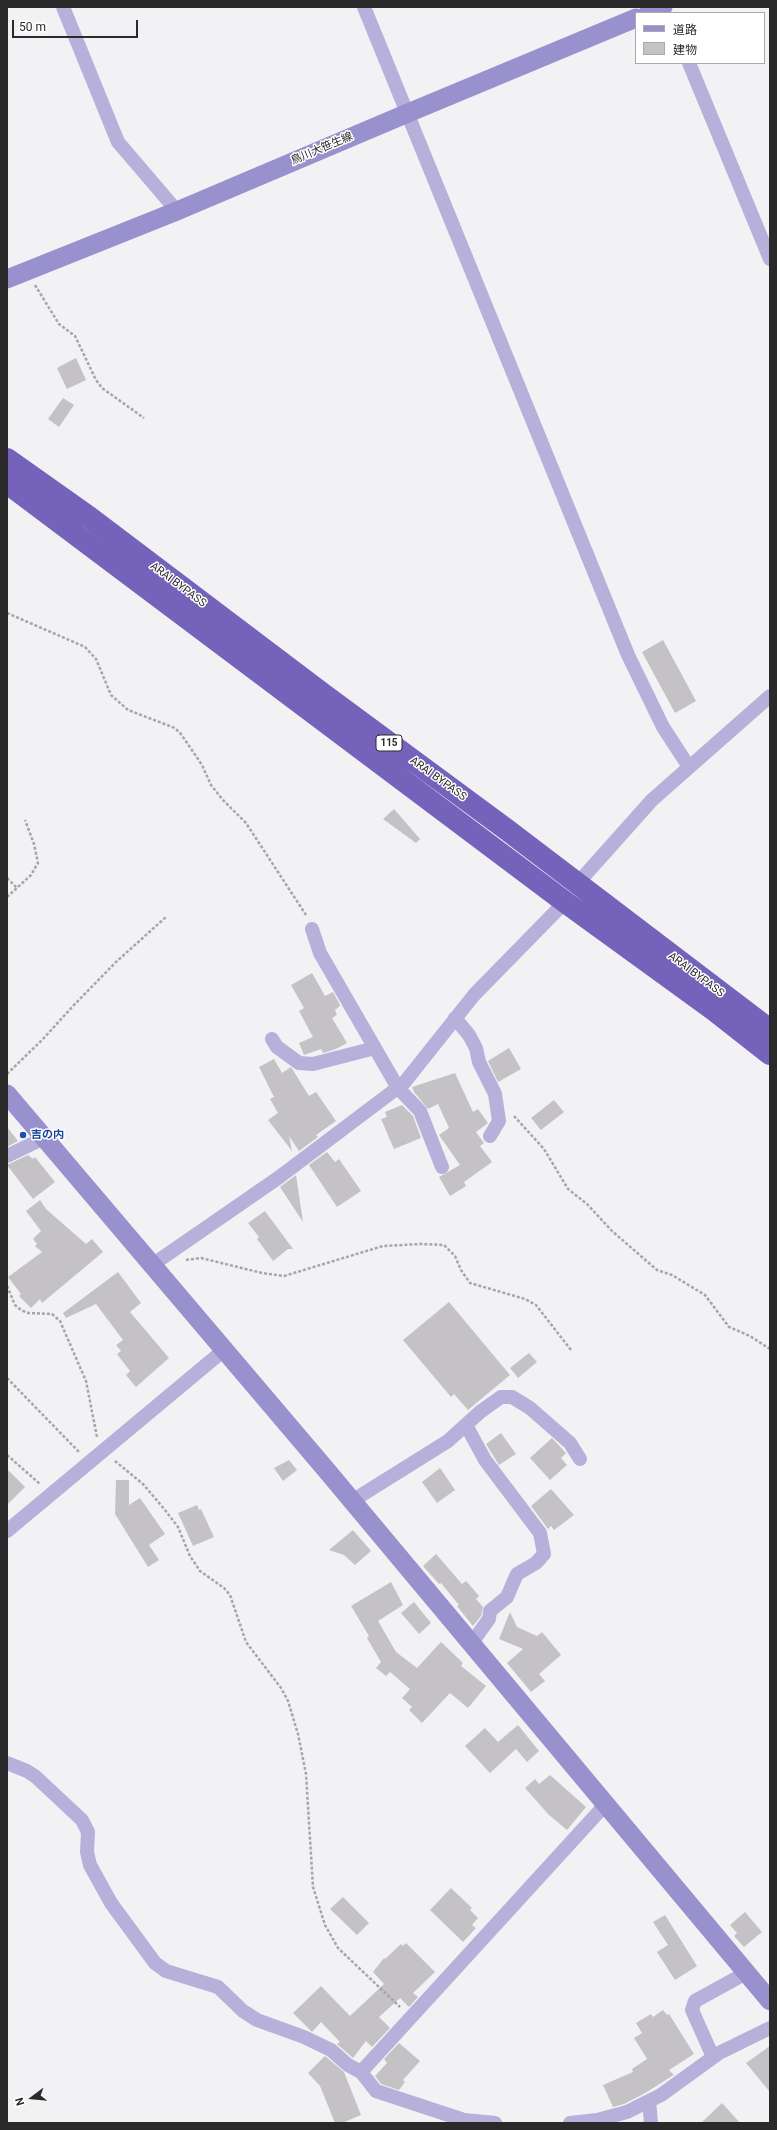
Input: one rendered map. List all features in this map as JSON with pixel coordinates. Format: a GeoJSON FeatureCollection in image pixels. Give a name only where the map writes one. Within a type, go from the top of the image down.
{"type":"FeatureCollection","features":[{"type":"Feature","properties":{"kind":"highway","name":"ARAI BYPASS"},"geometry":{"type":"LineString","coordinates":[[7,459],[89,517],[770,1030]]}},
{"type":"Feature","properties":{"kind":"highway","name":"ARAI BYPASS"},"geometry":{"type":"LineString","coordinates":[[7,483],[565,902],[714,1010],[770,1054]]}},
{"type":"Feature","properties":{"kind":"street"},"geometry":{"type":"LineString","coordinates":[[63,7],[118,142],[177,212]]}},
{"type":"Feature","properties":{"kind":"street"},"geometry":{"type":"LineString","coordinates":[[364,7],[628,655],[663,727],[690,767]]}},
{"type":"Feature","properties":{"kind":"street"},"geometry":{"type":"LineString","coordinates":[[650,12],[663,7]]}},
{"type":"Feature","properties":{"kind":"street","name":"鳥川大笹生線"},"geometry":{"type":"LineString","coordinates":[[7,278],[177,212],[408,113],[635,18]]}},
{"type":"Feature","properties":{"kind":"street"},"geometry":{"type":"LineString","coordinates":[[690,64],[770,259]]}},
{"type":"Feature","properties":{"kind":"street"},"geometry":{"type":"LineString","coordinates":[[577,884],[652,800],[770,696]]}},
{"type":"Feature","properties":{"kind":"street"},"geometry":{"type":"LineString","coordinates":[[158,1261],[278,1178],[398,1088],[474,995],[565,902]]}},
{"type":"Feature","properties":{"kind":"street"},"geometry":{"type":"LineString","coordinates":[[312,929],[320,953],[398,1088],[420,1111],[442,1167]]}},
{"type":"Feature","properties":{"kind":"street"},"geometry":{"type":"LineString","coordinates":[[455,1018],[469,1035],[476,1048],[479,1062],[495,1094],[499,1121],[490,1136]]}},
{"type":"Feature","properties":{"kind":"street"},"geometry":{"type":"LineString","coordinates":[[272,1039],[277,1047],[299,1063],[313,1064],[375,1048]]}},
{"type":"Feature","properties":{"kind":"street"},"geometry":{"type":"LineString","coordinates":[[7,1094],[44,1138],[158,1261],[224,1350],[770,2001]]}},
{"type":"Feature","properties":{"kind":"street"},"geometry":{"type":"LineString","coordinates":[[7,1156],[44,1138]]}},
{"type":"Feature","properties":{"kind":"street"},"geometry":{"type":"LineString","coordinates":[[7,1531],[224,1350]]}},
{"type":"Feature","properties":{"kind":"street"},"geometry":{"type":"LineString","coordinates":[[352,1502],[448,1441],[501,1397],[512,1398],[530,1408],[570,1443],[580,1459]]}},
{"type":"Feature","properties":{"kind":"street"},"geometry":{"type":"LineString","coordinates":[[466,1425],[485,1460],[540,1533],[544,1554],[536,1563],[518,1574],[507,1597],[490,1611],[489,1619],[470,1644]]}},
{"type":"Feature","properties":{"kind":"street"},"geometry":{"type":"LineString","coordinates":[[7,1763],[27,1771],[36,1777],[82,1820],[88,1832],[87,1852],[90,1865],[111,1903],[155,1963],[166,1971],[218,1987],[243,2011],[257,2020],[304,2037],[331,2050],[348,2065],[361,2072],[376,2091],[464,2120],[495,2123]]}},
{"type":"Feature","properties":{"kind":"street"},"geometry":{"type":"LineString","coordinates":[[361,2072],[605,1805]]}},
{"type":"Feature","properties":{"kind":"street"},"geometry":{"type":"LineString","coordinates":[[713,2057],[692,2010],[695,2002],[746,1973]]}},
{"type":"Feature","properties":{"kind":"street"},"geometry":{"type":"LineString","coordinates":[[570,2123],[597,2120],[627,2112],[649,2101],[686,2078],[713,2057],[770,2028]]}},
{"type":"Feature","properties":{"kind":"street"},"geometry":{"type":"LineString","coordinates":[[649,2101],[652,2123]]}},
{"type":"Feature","properties":{"kind":"path"},"geometry":{"type":"LineString","coordinates":[[27,271],[59,324],[75,336],[96,380],[102,388],[144,418]]}},
{"type":"Feature","properties":{"kind":"path"},"geometry":{"type":"LineString","coordinates":[[7,613],[85,647],[96,660],[111,695],[115,699],[128,710],[175,728],[181,734],[202,765],[211,785],[223,800],[246,823],[304,909],[312,929]]}},
{"type":"Feature","properties":{"kind":"path"},"geometry":{"type":"LineString","coordinates":[[7,897],[32,875],[38,863],[34,844],[25,820]]}},
{"type":"Feature","properties":{"kind":"path"},"geometry":{"type":"LineString","coordinates":[[7,878],[17,888]]}},
{"type":"Feature","properties":{"kind":"path"},"geometry":{"type":"LineString","coordinates":[[7,1074],[43,1039],[116,962],[166,917]]}},
{"type":"Feature","properties":{"kind":"path"},"geometry":{"type":"LineString","coordinates":[[498,1111],[513,1115],[544,1149],[568,1189],[587,1204],[612,1231],[643,1259],[657,1270],[672,1275],[705,1296],[729,1327],[750,1336],[770,1349]]}},
{"type":"Feature","properties":{"kind":"path"},"geometry":{"type":"LineString","coordinates":[[158,1261],[201,1258],[278,1276],[298,1273],[383,1246],[421,1244],[444,1245],[455,1256],[460,1270],[470,1282],[525,1299],[536,1305],[571,1350]]}},
{"type":"Feature","properties":{"kind":"path"},"geometry":{"type":"LineString","coordinates":[[7,1286],[15,1305],[21,1310],[28,1313],[52,1314],[60,1321],[86,1381],[98,1439],[102,1451],[143,1484],[178,1527],[190,1556],[200,1571],[224,1588],[230,1595],[246,1642],[281,1688],[288,1701],[306,1774],[313,1887],[325,1925],[338,1948],[411,2017]]}},
{"type":"Feature","properties":{"kind":"path"},"geometry":{"type":"LineString","coordinates":[[7,1378],[89,1462]]}},
{"type":"Feature","properties":{"kind":"path"},"geometry":{"type":"LineString","coordinates":[[7,1455],[51,1494]]}},
{"type":"Feature","properties":{"kind":"building"},"geometry":{"type":"Polygon","coordinates":[[[76,358],[86,380],[67,389],[57,368],[76,358]]]}},
{"type":"Feature","properties":{"kind":"building"},"geometry":{"type":"Polygon","coordinates":[[[63,398],[74,405],[59,427],[48,419],[63,398]]]}},
{"type":"Feature","properties":{"kind":"building"},"geometry":{"type":"Polygon","coordinates":[[[663,640],[696,701],[675,713],[642,652],[663,640]]]}},
{"type":"Feature","properties":{"kind":"building"},"geometry":{"type":"Polygon","coordinates":[[[394,809],[420,839],[416,843],[383,819],[394,809]]]}},
{"type":"Feature","properties":{"kind":"building"},"geometry":{"type":"Polygon","coordinates":[[[312,973],[325,996],[333,992],[339,1003],[340,1006],[335,1010],[337,1015],[332,1018],[347,1043],[336,1049],[323,1053],[321,1049],[304,1055],[299,1043],[313,1037],[299,1011],[304,1008],[291,985],[312,973]]]}},
{"type":"Feature","properties":{"kind":"building"},"geometry":{"type":"Polygon","coordinates":[[[509,1048],[521,1069],[498,1082],[488,1061],[509,1048]]]}},
{"type":"Feature","properties":{"kind":"building"},"geometry":{"type":"Polygon","coordinates":[[[274,1059],[282,1073],[291,1067],[309,1096],[316,1092],[336,1121],[316,1135],[318,1137],[299,1151],[289,1136],[292,1151],[268,1120],[278,1113],[270,1099],[274,1097],[259,1067],[274,1059]]]}},
{"type":"Feature","properties":{"kind":"building"},"geometry":{"type":"Polygon","coordinates":[[[455,1073],[473,1112],[478,1109],[488,1123],[476,1132],[484,1143],[480,1146],[492,1162],[464,1182],[466,1186],[450,1196],[439,1177],[460,1165],[439,1135],[449,1128],[438,1104],[428,1109],[414,1092],[412,1087],[455,1073]]]}},
{"type":"Feature","properties":{"kind":"building"},"geometry":{"type":"Polygon","coordinates":[[[554,1100],[564,1112],[541,1130],[531,1118],[554,1100]]]}},
{"type":"Feature","properties":{"kind":"building"},"geometry":{"type":"Polygon","coordinates":[[[402,1105],[413,1116],[421,1138],[394,1149],[381,1119],[387,1117],[385,1112],[402,1105]]]}},
{"type":"Feature","properties":{"kind":"building"},"geometry":{"type":"Polygon","coordinates":[[[7,1127],[18,1141],[7,1147],[7,1127]]]}},
{"type":"Feature","properties":{"kind":"building"},"geometry":{"type":"Polygon","coordinates":[[[327,1152],[335,1162],[339,1159],[361,1191],[337,1207],[309,1165],[327,1152]]]}},
{"type":"Feature","properties":{"kind":"building"},"geometry":{"type":"Polygon","coordinates":[[[28,1155],[33,1159],[35,1157],[55,1182],[33,1199],[7,1165],[28,1155]]]}},
{"type":"Feature","properties":{"kind":"building"},"geometry":{"type":"Polygon","coordinates":[[[296,1175],[303,1222],[280,1187],[296,1175]]]}},
{"type":"Feature","properties":{"kind":"building"},"geometry":{"type":"Polygon","coordinates":[[[40,1200],[46,1209],[86,1244],[92,1239],[103,1252],[42,1303],[40,1299],[31,1308],[19,1296],[21,1294],[8,1277],[42,1252],[35,1246],[37,1244],[33,1239],[41,1231],[26,1211],[40,1200]]]}},
{"type":"Feature","properties":{"kind":"building"},"geometry":{"type":"Polygon","coordinates":[[[265,1211],[293,1249],[288,1249],[273,1261],[257,1239],[259,1237],[248,1223],[265,1211]]]}},
{"type":"Feature","properties":{"kind":"building"},"geometry":{"type":"Polygon","coordinates":[[[118,1272],[141,1303],[130,1312],[169,1358],[136,1387],[126,1375],[130,1371],[117,1354],[121,1351],[116,1345],[123,1340],[96,1304],[66,1318],[63,1313],[118,1272]]]}},
{"type":"Feature","properties":{"kind":"building"},"geometry":{"type":"Polygon","coordinates":[[[449,1302],[510,1375],[468,1410],[454,1394],[451,1397],[403,1340],[449,1302]]]}},
{"type":"Feature","properties":{"kind":"building"},"geometry":{"type":"Polygon","coordinates":[[[529,1353],[537,1362],[518,1378],[510,1368],[529,1353]]]}},
{"type":"Feature","properties":{"kind":"building"},"geometry":{"type":"Polygon","coordinates":[[[501,1433],[516,1454],[499,1465],[486,1444],[501,1433]]]}},
{"type":"Feature","properties":{"kind":"building"},"geometry":{"type":"Polygon","coordinates":[[[552,1438],[566,1453],[561,1458],[567,1465],[550,1480],[530,1458],[552,1438]]]}},
{"type":"Feature","properties":{"kind":"building"},"geometry":{"type":"Polygon","coordinates":[[[289,1460],[297,1470],[283,1481],[274,1468],[289,1460]]]}},
{"type":"Feature","properties":{"kind":"building"},"geometry":{"type":"Polygon","coordinates":[[[440,1468],[455,1490],[437,1503],[422,1482],[440,1468]]]}},
{"type":"Feature","properties":{"kind":"building"},"geometry":{"type":"Polygon","coordinates":[[[7,1469],[25,1487],[7,1505],[7,1469]]]}},
{"type":"Feature","properties":{"kind":"building"},"geometry":{"type":"Polygon","coordinates":[[[116,1480],[129,1480],[129,1505],[140,1498],[165,1534],[149,1545],[159,1560],[148,1567],[115,1514],[116,1480]]]}},
{"type":"Feature","properties":{"kind":"building"},"geometry":{"type":"Polygon","coordinates":[[[551,1489],[574,1515],[554,1530],[551,1526],[548,1529],[531,1506],[551,1489]]]}},
{"type":"Feature","properties":{"kind":"building"},"geometry":{"type":"Polygon","coordinates":[[[197,1505],[199,1510],[201,1509],[214,1537],[193,1546],[178,1513],[197,1505]]]}},
{"type":"Feature","properties":{"kind":"building"},"geometry":{"type":"Polygon","coordinates":[[[353,1530],[371,1551],[355,1565],[344,1555],[329,1550],[353,1530]]]}},
{"type":"Feature","properties":{"kind":"building"},"geometry":{"type":"Polygon","coordinates":[[[436,1554],[462,1584],[466,1581],[479,1596],[476,1599],[483,1607],[481,1616],[473,1626],[457,1606],[459,1605],[441,1583],[439,1584],[423,1566],[436,1554]]]}},
{"type":"Feature","properties":{"kind":"building"},"geometry":{"type":"Polygon","coordinates":[[[391,1582],[403,1605],[378,1621],[396,1652],[417,1668],[441,1642],[463,1663],[461,1666],[486,1686],[468,1708],[450,1693],[422,1723],[409,1710],[412,1707],[402,1698],[410,1689],[390,1672],[386,1676],[376,1668],[381,1662],[367,1638],[369,1636],[351,1606],[391,1582]]]}},
{"type":"Feature","properties":{"kind":"building"},"geometry":{"type":"Polygon","coordinates":[[[414,1602],[431,1623],[419,1634],[401,1613],[414,1602]]]}},
{"type":"Feature","properties":{"kind":"building"},"geometry":{"type":"Polygon","coordinates":[[[510,1612],[517,1627],[537,1636],[542,1632],[561,1655],[539,1674],[545,1681],[531,1692],[507,1663],[523,1649],[499,1639],[510,1612]]]}},
{"type":"Feature","properties":{"kind":"building"},"geometry":{"type":"Polygon","coordinates":[[[518,1725],[539,1751],[527,1762],[516,1749],[490,1773],[465,1746],[485,1728],[498,1742],[518,1725]]]}},
{"type":"Feature","properties":{"kind":"building"},"geometry":{"type":"Polygon","coordinates":[[[550,1775],[586,1807],[567,1830],[549,1815],[525,1788],[535,1779],[539,1784],[550,1775]]]}},
{"type":"Feature","properties":{"kind":"building"},"geometry":{"type":"Polygon","coordinates":[[[451,1888],[472,1908],[470,1910],[478,1918],[472,1925],[476,1928],[463,1942],[430,1910],[451,1888]]]}},
{"type":"Feature","properties":{"kind":"building"},"geometry":{"type":"Polygon","coordinates":[[[343,1897],[369,1923],[357,1935],[330,1909],[343,1897]]]}},
{"type":"Feature","properties":{"kind":"building"},"geometry":{"type":"Polygon","coordinates":[[[745,1912],[762,1932],[744,1947],[734,1936],[737,1933],[730,1925],[745,1912]]]}},
{"type":"Feature","properties":{"kind":"building"},"geometry":{"type":"Polygon","coordinates":[[[665,1915],[697,1966],[675,1980],[657,1952],[668,1945],[653,1922],[665,1915]]]}},
{"type":"Feature","properties":{"kind":"building"},"geometry":{"type":"Polygon","coordinates":[[[406,1943],[435,1972],[413,1993],[418,1997],[409,2007],[400,1998],[379,2017],[390,2028],[372,2047],[366,2041],[353,2058],[337,2044],[340,2042],[321,2022],[312,2032],[293,2013],[321,1986],[350,2016],[384,1984],[373,1972],[384,1958],[385,1959],[401,1944],[403,1946],[406,1943]]]}},
{"type":"Feature","properties":{"kind":"building"},"geometry":{"type":"Polygon","coordinates":[[[663,2010],[667,2015],[669,2014],[694,2054],[669,2070],[674,2075],[647,2092],[624,2104],[613,2107],[603,2085],[633,2072],[632,2069],[647,2059],[634,2038],[642,2033],[636,2023],[651,2014],[653,2017],[663,2010]]]}},
{"type":"Feature","properties":{"kind":"building"},"geometry":{"type":"Polygon","coordinates":[[[399,2043],[420,2061],[403,2080],[405,2082],[399,2090],[381,2084],[375,2076],[387,2063],[384,2059],[399,2043]]]}},
{"type":"Feature","properties":{"kind":"building"},"geometry":{"type":"Polygon","coordinates":[[[770,2046],[770,2092],[746,2063],[770,2046]]]}},
{"type":"Feature","properties":{"kind":"building"},"geometry":{"type":"Polygon","coordinates":[[[325,2056],[344,2072],[361,2115],[342,2123],[335,2123],[320,2086],[308,2073],[325,2056]]]}},
{"type":"Feature","properties":{"kind":"building"},"geometry":{"type":"Polygon","coordinates":[[[722,2103],[740,2123],[701,2123],[722,2103]]]}},
{"type":"Feature","properties":{"kind":"place","name":"吉の内"},"geometry":{"type":"Point","coordinates":[23,1135]}}]}
